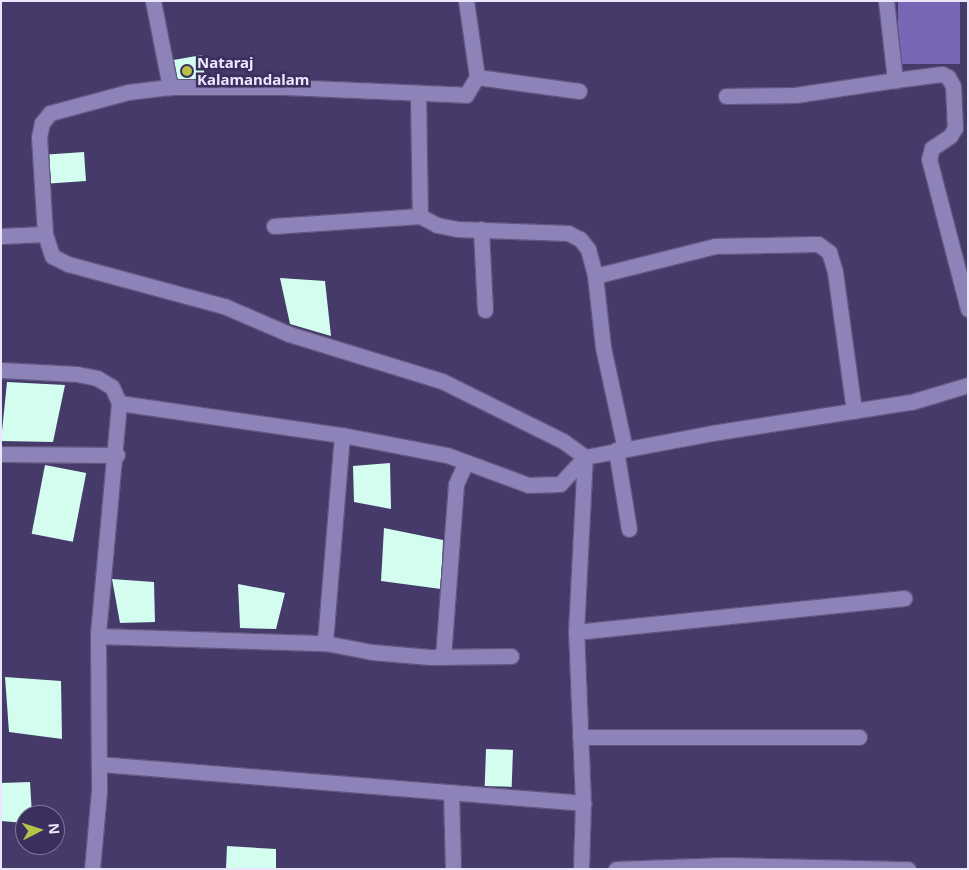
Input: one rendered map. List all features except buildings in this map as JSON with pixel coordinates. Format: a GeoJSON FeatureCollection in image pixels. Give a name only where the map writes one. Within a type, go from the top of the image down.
{"type":"FeatureCollection","features":[{"type":"Feature","properties":{"kind":"street"},"geometry":{"type":"LineString","coordinates":[[153,1],[170,87]]}},
{"type":"Feature","properties":{"kind":"street"},"geometry":{"type":"LineString","coordinates":[[466,1],[477,77],[466,95],[286,87],[170,87],[128,92],[50,113],[42,123],[39,137],[46,234],[52,256],[68,264],[224,306],[289,334],[442,381],[563,440],[585,457]]}},
{"type":"Feature","properties":{"kind":"street"},"geometry":{"type":"LineString","coordinates":[[886,1],[895,80]]}},
{"type":"Feature","properties":{"kind":"street"},"geometry":{"type":"LineString","coordinates":[[726,96],[795,95],[942,74],[948,77],[953,86],[955,128],[950,136],[932,148],[929,159],[968,309]]}},
{"type":"Feature","properties":{"kind":"street"},"geometry":{"type":"LineString","coordinates":[[477,77],[579,91]]}},
{"type":"Feature","properties":{"kind":"street"},"geometry":{"type":"LineString","coordinates":[[418,94],[420,216]]}},
{"type":"Feature","properties":{"kind":"street"},"geometry":{"type":"LineString","coordinates":[[274,226],[420,216],[437,224],[481,229],[568,233],[580,238],[588,249],[595,276],[603,348],[621,449],[629,529]]}},
{"type":"Feature","properties":{"kind":"street"},"geometry":{"type":"LineString","coordinates":[[481,229],[484,310]]}},
{"type":"Feature","properties":{"kind":"street"},"geometry":{"type":"LineString","coordinates":[[1,236],[46,234]]}},
{"type":"Feature","properties":{"kind":"street"},"geometry":{"type":"LineString","coordinates":[[595,276],[715,246],[818,244],[829,252],[835,272],[854,411]]}},
{"type":"Feature","properties":{"kind":"street"},"geometry":{"type":"LineString","coordinates":[[1,370],[97,378],[112,387],[119,403],[117,455],[98,636],[99,764],[92,869]]}},
{"type":"Feature","properties":{"kind":"street"},"geometry":{"type":"LineString","coordinates":[[119,403],[342,435],[466,462],[528,485],[560,484],[585,457],[621,449],[911,402],[968,385]]}},
{"type":"Feature","properties":{"kind":"street"},"geometry":{"type":"LineString","coordinates":[[325,643],[342,435]]}},
{"type":"Feature","properties":{"kind":"street"},"geometry":{"type":"LineString","coordinates":[[1,454],[117,455]]}},
{"type":"Feature","properties":{"kind":"street"},"geometry":{"type":"LineString","coordinates":[[581,869],[583,803],[576,632],[585,457]]}},
{"type":"Feature","properties":{"kind":"street"},"geometry":{"type":"LineString","coordinates":[[443,657],[456,484],[466,462]]}},
{"type":"Feature","properties":{"kind":"street"},"geometry":{"type":"LineString","coordinates":[[576,632],[904,598]]}},
{"type":"Feature","properties":{"kind":"street"},"geometry":{"type":"LineString","coordinates":[[98,636],[325,643],[372,652],[443,657],[511,656]]}},
{"type":"Feature","properties":{"kind":"street"},"geometry":{"type":"LineString","coordinates":[[580,737],[859,737]]}},
{"type":"Feature","properties":{"kind":"street"},"geometry":{"type":"LineString","coordinates":[[99,764],[309,783],[583,803]]}},
{"type":"Feature","properties":{"kind":"street"},"geometry":{"type":"LineString","coordinates":[[451,792],[452,869]]}},
{"type":"Feature","properties":{"kind":"street"},"geometry":{"type":"LineString","coordinates":[[616,869],[726,865],[908,869]]}},
{"type":"Feature","properties":{"kind":"shaded area"},"geometry":{"type":"Polygon","coordinates":[[[898,1],[960,1],[960,64],[898,64],[898,1]]]}},
{"type":"Feature","properties":{"kind":"place","name":"Nataraj Kalamandalam"},"geometry":{"type":"Point","coordinates":[187,71]}}]}
